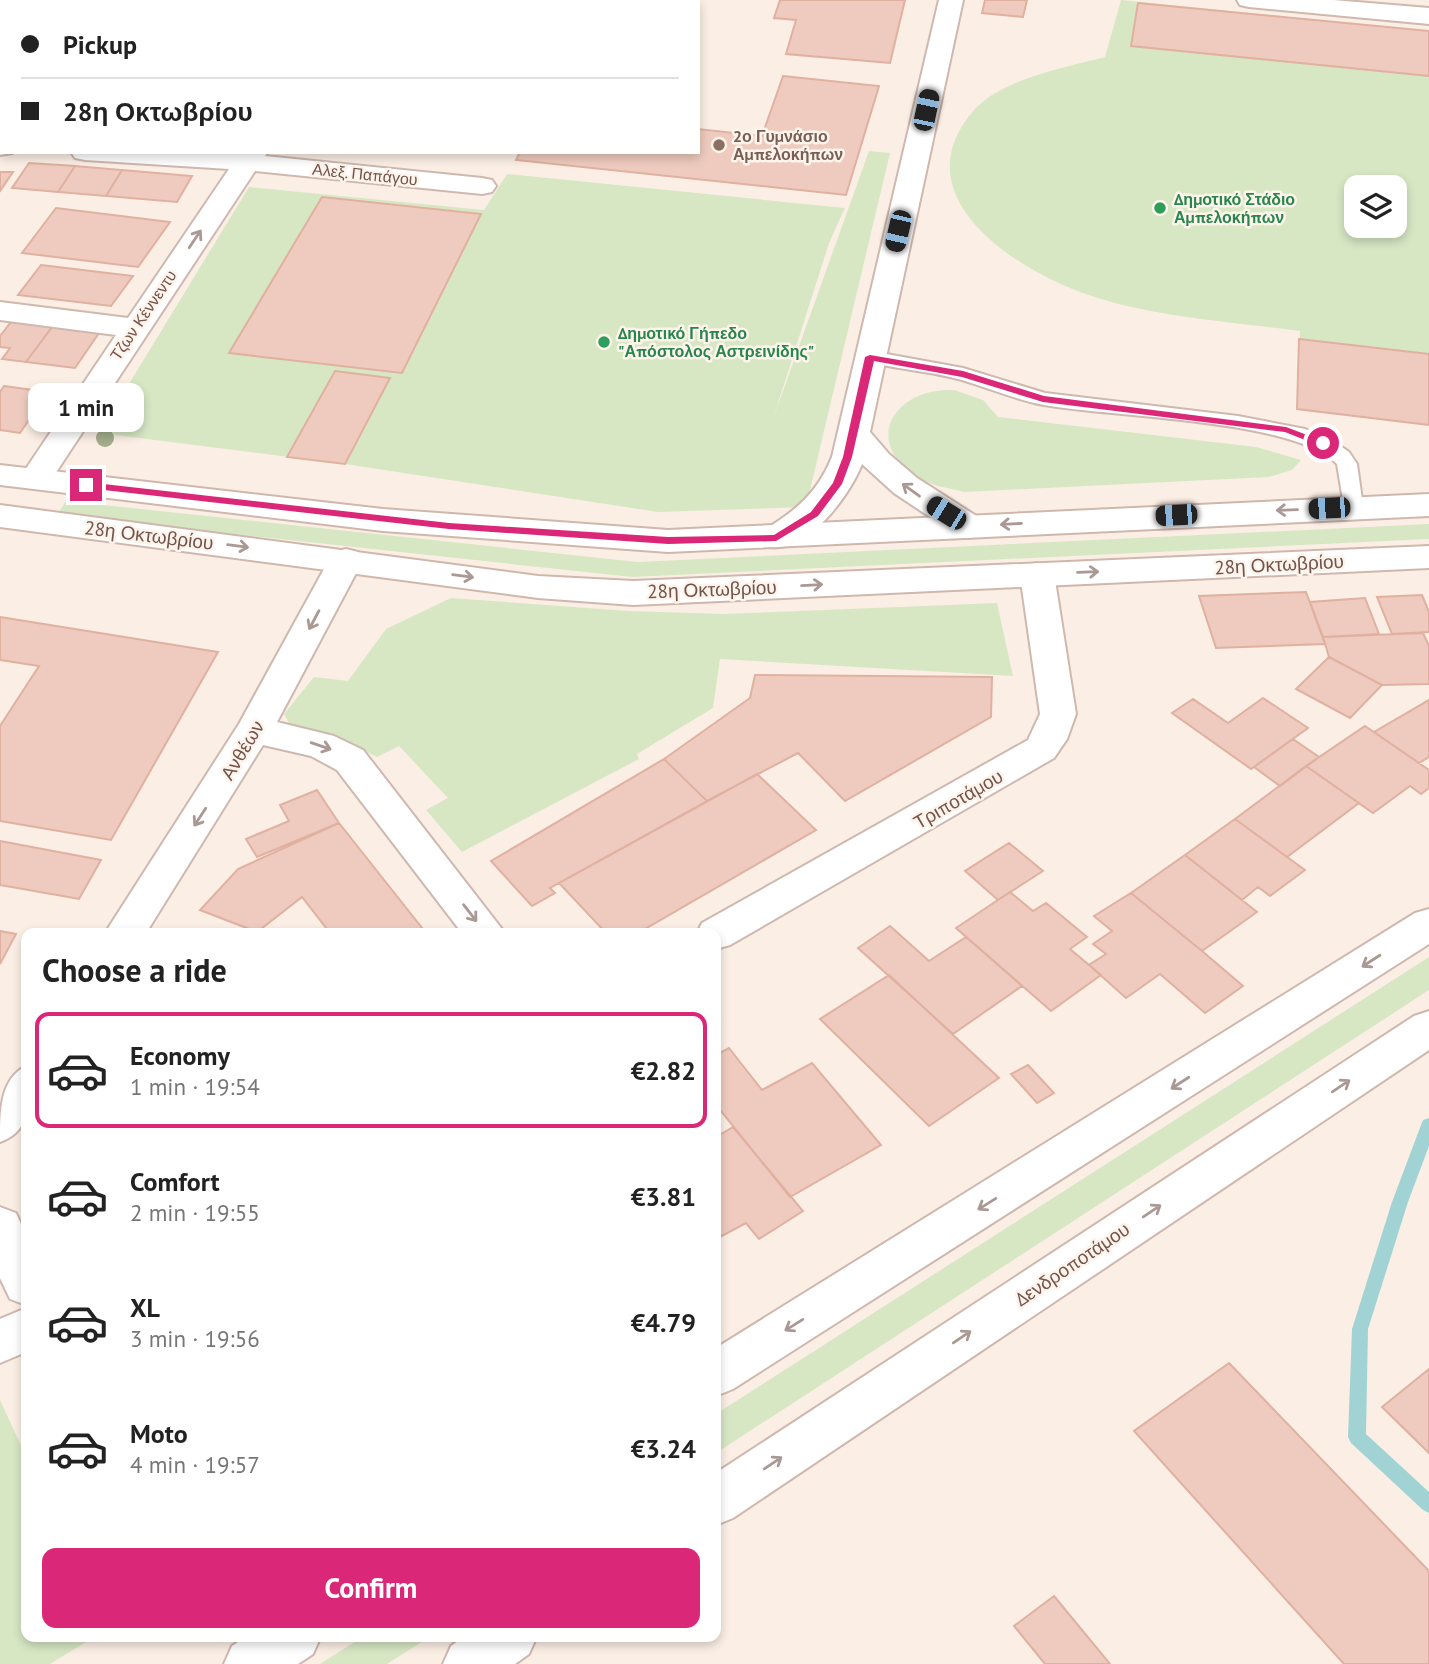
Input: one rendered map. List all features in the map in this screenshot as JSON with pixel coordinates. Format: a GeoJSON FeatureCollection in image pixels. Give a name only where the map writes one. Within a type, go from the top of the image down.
{"type":"FeatureCollection","features":[{"type":"Feature","properties":{"kind":"street"},"geometry":{"type":"LineString","coordinates":[[776,538],[809,519],[828,500],[843,472],[951,0]]}},
{"type":"Feature","properties":{"kind":"street"},"geometry":{"type":"LineString","coordinates":[[1249,0],[1429,16]]}},
{"type":"Feature","properties":{"kind":"street","name":"Αλεξ. Παπάγου"},"geometry":{"type":"LineString","coordinates":[[151,154],[251,157],[482,186]]}},
{"type":"Feature","properties":{"kind":"street","name":"Τζων Κέννεντυ"},"geometry":{"type":"LineString","coordinates":[[35,479],[251,157]]}},
{"type":"Feature","properties":{"kind":"street"},"geometry":{"type":"LineString","coordinates":[[0,311],[134,328]]}},
{"type":"Feature","properties":{"kind":"street"},"geometry":{"type":"LineString","coordinates":[[853,432],[870,454],[895,478],[969,527]]}},
{"type":"Feature","properties":{"kind":"street"},"geometry":{"type":"LineString","coordinates":[[0,475],[425,524],[668,541],[776,538],[1429,505]]}},
{"type":"Feature","properties":{"kind":"street","name":"28η Οκτωβρίου"},"geometry":{"type":"LineString","coordinates":[[0,516],[538,587],[633,593],[1429,557]]}},
{"type":"Feature","properties":{"kind":"street","name":"Ανθέων"},"geometry":{"type":"LineString","coordinates":[[128,928],[254,730],[346,560]]}},
{"type":"Feature","properties":{"kind":"street","name":"Τριποτάμου"},"geometry":{"type":"LineString","coordinates":[[721,931],[1041,749],[1049,739],[1058,714],[1037,574]]}},
{"type":"Feature","properties":{"kind":"street"},"geometry":{"type":"LineString","coordinates":[[254,730],[321,745],[350,760],[481,928]]}},
{"type":"Feature","properties":{"kind":"street"},"geometry":{"type":"LineString","coordinates":[[721,1371],[1429,924]]}},
{"type":"Feature","properties":{"kind":"street","name":"Δενδροποτάμου"},"geometry":{"type":"LineString","coordinates":[[721,1498],[1429,1028]]}},
{"type":"Feature","properties":{"kind":"street"},"geometry":{"type":"LineString","coordinates":[[0,1124],[21,1092]]}},
{"type":"Feature","properties":{"kind":"street"},"geometry":{"type":"LineString","coordinates":[[0,1227],[21,1274]]}},
{"type":"Feature","properties":{"kind":"street"},"geometry":{"type":"LineString","coordinates":[[0,1342],[21,1332]]}},
{"type":"Feature","properties":{"kind":"street"},"geometry":{"type":"LineString","coordinates":[[250,1664],[285,1642]]}},
{"type":"Feature","properties":{"kind":"street"},"geometry":{"type":"LineString","coordinates":[[469,1664],[502,1642]]}},
{"type":"Feature","properties":{"kind":"lane"},"geometry":{"type":"LineString","coordinates":[[870,357],[963,374],[1043,399],[1238,422],[1298,433],[1323,443],[1342,457],[1346,464],[1352,507]]}},
{"type":"Feature","properties":{"kind":"green space","name":"Δημοτικό Στάδιο Αμπελοκήπων"},"geometry":{"type":"Polygon","coordinates":[[[1121,0],[1429,31],[1429,425],[1298,391],[1300,331],[1174,315],[1101,299],[1038,273],[1007,253],[980,230],[960,203],[950,174],[954,143],[974,110],[986,99],[1017,82],[1105,57],[1121,0]]]}},
{"type":"Feature","properties":{"kind":"green space"},"geometry":{"type":"Polygon","coordinates":[[[869,151],[890,153],[806,507],[658,512],[345,464],[99,433],[249,187],[484,210],[507,174],[845,208],[829,243],[774,416],[869,151]]]}},
{"type":"Feature","properties":{"kind":"green space"},"geometry":{"type":"Polygon","coordinates":[[[954,390],[983,400],[998,417],[1256,447],[1301,460],[1292,470],[1269,477],[964,492],[934,485],[917,477],[900,463],[891,447],[888,432],[892,418],[902,406],[916,397],[933,391],[954,390]]]}},
{"type":"Feature","properties":{"kind":"green space"},"geometry":{"type":"Polygon","coordinates":[[[66,501],[638,562],[1429,524],[1429,539],[632,577],[57,515],[66,501]]]}},
{"type":"Feature","properties":{"kind":"green space"},"geometry":{"type":"Polygon","coordinates":[[[451,598],[629,611],[724,614],[997,603],[1013,676],[720,659],[713,708],[637,754],[639,759],[462,852],[426,810],[448,798],[399,746],[377,757],[349,743],[291,727],[284,714],[314,677],[348,681],[386,629],[451,598]]]}},
{"type":"Feature","properties":{"kind":"green space"},"geometry":{"type":"Polygon","coordinates":[[[1429,957],[1429,990],[721,1450],[721,1411],[1429,957]]]}},
{"type":"Feature","properties":{"kind":"green space"},"geometry":{"type":"Polygon","coordinates":[[[0,1400],[21,1445],[21,1642],[86,1642],[50,1664],[0,1664],[0,1400]]]}},
{"type":"Feature","properties":{"kind":"green space"},"geometry":{"type":"Polygon","coordinates":[[[355,1642],[422,1642],[387,1664],[320,1664],[355,1642]]]}},
{"type":"Feature","properties":{"kind":"building"},"geometry":{"type":"Polygon","coordinates":[[[780,0],[905,0],[890,63],[786,54],[796,20],[774,18],[780,0]]]}},
{"type":"Feature","properties":{"kind":"building"},"geometry":{"type":"Polygon","coordinates":[[[985,0],[1027,0],[1023,17],[982,13],[985,0]]]}},
{"type":"Feature","properties":{"kind":"building"},"geometry":{"type":"Polygon","coordinates":[[[1138,3],[1429,31],[1429,76],[1131,46],[1138,3]]]}},
{"type":"Feature","properties":{"kind":"building"},"geometry":{"type":"Polygon","coordinates":[[[783,76],[879,86],[846,195],[516,160],[519,154],[700,154],[700,129],[762,136],[783,76]]]}},
{"type":"Feature","properties":{"kind":"building"},"geometry":{"type":"Polygon","coordinates":[[[29,163],[75,166],[58,192],[12,188],[29,163]]]}},
{"type":"Feature","properties":{"kind":"building"},"geometry":{"type":"Polygon","coordinates":[[[75,166],[122,170],[106,196],[58,192],[75,166]]]}},
{"type":"Feature","properties":{"kind":"building"},"geometry":{"type":"Polygon","coordinates":[[[122,170],[192,176],[177,202],[106,196],[122,170]]]}},
{"type":"Feature","properties":{"kind":"building"},"geometry":{"type":"Polygon","coordinates":[[[0,172],[13,172],[0,191],[0,172]]]}},
{"type":"Feature","properties":{"kind":"building"},"geometry":{"type":"Polygon","coordinates":[[[322,197],[481,214],[402,373],[229,353],[322,197]]]}},
{"type":"Feature","properties":{"kind":"building"},"geometry":{"type":"Polygon","coordinates":[[[56,208],[170,222],[138,267],[22,253],[56,208]]]}},
{"type":"Feature","properties":{"kind":"building"},"geometry":{"type":"Polygon","coordinates":[[[41,265],[133,276],[111,306],[18,295],[41,265]]]}},
{"type":"Feature","properties":{"kind":"building"},"geometry":{"type":"Polygon","coordinates":[[[11,322],[52,327],[26,362],[2,359],[10,348],[0,347],[0,336],[11,322]]]}},
{"type":"Feature","properties":{"kind":"building"},"geometry":{"type":"Polygon","coordinates":[[[52,327],[99,333],[75,368],[26,362],[52,327]]]}},
{"type":"Feature","properties":{"kind":"building"},"geometry":{"type":"Polygon","coordinates":[[[1299,339],[1429,354],[1429,425],[1297,409],[1299,339]]]}},
{"type":"Feature","properties":{"kind":"building"},"geometry":{"type":"Polygon","coordinates":[[[335,371],[390,378],[345,464],[287,457],[335,371]]]}},
{"type":"Feature","properties":{"kind":"building"},"geometry":{"type":"Polygon","coordinates":[[[4,386],[48,392],[20,433],[0,430],[0,392],[4,386]]]}},
{"type":"Feature","properties":{"kind":"building"},"geometry":{"type":"Polygon","coordinates":[[[1306,592],[1325,644],[1216,648],[1199,596],[1306,592]]]}},
{"type":"Feature","properties":{"kind":"building"},"geometry":{"type":"Polygon","coordinates":[[[1422,595],[1429,612],[1429,632],[1392,634],[1377,597],[1422,595]]]}},
{"type":"Feature","properties":{"kind":"building"},"geometry":{"type":"Polygon","coordinates":[[[1365,598],[1379,634],[1323,637],[1310,602],[1365,598]]]}},
{"type":"Feature","properties":{"kind":"building"},"geometry":{"type":"Polygon","coordinates":[[[0,617],[218,652],[111,840],[0,821],[0,726],[39,666],[0,660],[0,617]]]}},
{"type":"Feature","properties":{"kind":"building"},"geometry":{"type":"Polygon","coordinates":[[[1423,633],[1429,646],[1429,684],[1382,685],[1329,657],[1323,637],[1423,633]]]}},
{"type":"Feature","properties":{"kind":"building"},"geometry":{"type":"Polygon","coordinates":[[[1329,657],[1382,685],[1350,718],[1296,689],[1329,657]]]}},
{"type":"Feature","properties":{"kind":"building"},"geometry":{"type":"Polygon","coordinates":[[[755,675],[992,677],[991,717],[845,801],[798,753],[707,801],[664,759],[750,698],[755,675]]]}},
{"type":"Feature","properties":{"kind":"building"},"geometry":{"type":"Polygon","coordinates":[[[1263,698],[1308,728],[1251,769],[1172,713],[1193,699],[1228,723],[1263,698]]]}},
{"type":"Feature","properties":{"kind":"building"},"geometry":{"type":"Polygon","coordinates":[[[1429,700],[1429,757],[1419,763],[1374,732],[1429,700]]]}},
{"type":"Feature","properties":{"kind":"building"},"geometry":{"type":"Polygon","coordinates":[[[1365,726],[1429,770],[1429,788],[1421,794],[1410,786],[1373,813],[1306,766],[1365,726]]]}},
{"type":"Feature","properties":{"kind":"building"},"geometry":{"type":"Polygon","coordinates":[[[1293,739],[1319,757],[1280,786],[1254,767],[1293,739]]]}},
{"type":"Feature","properties":{"kind":"building"},"geometry":{"type":"Polygon","coordinates":[[[664,759],[707,801],[550,888],[555,893],[532,906],[491,861],[664,759]]]}},
{"type":"Feature","properties":{"kind":"building"},"geometry":{"type":"Polygon","coordinates":[[[1306,766],[1359,803],[1287,857],[1235,819],[1306,766]]]}},
{"type":"Feature","properties":{"kind":"building"},"geometry":{"type":"Polygon","coordinates":[[[757,774],[816,830],[647,928],[601,928],[559,883],[757,774]]]}},
{"type":"Feature","properties":{"kind":"building"},"geometry":{"type":"Polygon","coordinates":[[[317,790],[339,823],[257,857],[246,839],[289,821],[280,805],[317,790]]]}},
{"type":"Feature","properties":{"kind":"building"},"geometry":{"type":"Polygon","coordinates":[[[1235,819],[1305,870],[1270,896],[1258,887],[1242,900],[1185,855],[1235,819]]]}},
{"type":"Feature","properties":{"kind":"building"},"geometry":{"type":"Polygon","coordinates":[[[339,823],[422,928],[326,928],[302,897],[262,928],[247,928],[200,910],[238,869],[339,823]]]}},
{"type":"Feature","properties":{"kind":"building"},"geometry":{"type":"Polygon","coordinates":[[[0,841],[101,860],[79,899],[0,885],[0,841]]]}},
{"type":"Feature","properties":{"kind":"building"},"geometry":{"type":"Polygon","coordinates":[[[1009,843],[1043,871],[998,900],[965,871],[1009,843]]]}},
{"type":"Feature","properties":{"kind":"building"},"geometry":{"type":"Polygon","coordinates":[[[1185,855],[1257,912],[1202,951],[1131,893],[1185,855]]]}},
{"type":"Feature","properties":{"kind":"building"},"geometry":{"type":"Polygon","coordinates":[[[1010,892],[1033,911],[1046,903],[1087,937],[1070,949],[1101,975],[1051,1011],[956,928],[1010,892]]]}},
{"type":"Feature","properties":{"kind":"building"},"geometry":{"type":"Polygon","coordinates":[[[1131,893],[1243,986],[1205,1013],[1160,974],[1126,998],[1089,965],[1106,954],[1093,944],[1112,931],[1094,916],[1131,893]]]}},
{"type":"Feature","properties":{"kind":"building"},"geometry":{"type":"Polygon","coordinates":[[[890,926],[929,961],[966,937],[1022,986],[953,1034],[858,948],[890,926]]]}},
{"type":"Feature","properties":{"kind":"building"},"geometry":{"type":"Polygon","coordinates":[[[0,931],[16,934],[0,964],[0,931]]]}},
{"type":"Feature","properties":{"kind":"building"},"geometry":{"type":"Polygon","coordinates":[[[889,975],[999,1078],[929,1126],[820,1019],[889,975]]]}},
{"type":"Feature","properties":{"kind":"building"},"geometry":{"type":"Polygon","coordinates":[[[729,1048],[762,1090],[812,1063],[881,1145],[790,1197],[721,1111],[721,1052],[729,1048]]]}},
{"type":"Feature","properties":{"kind":"building"},"geometry":{"type":"Polygon","coordinates":[[[1028,1065],[1054,1093],[1037,1103],[1011,1074],[1028,1065]]]}},
{"type":"Feature","properties":{"kind":"building"},"geometry":{"type":"Polygon","coordinates":[[[733,1127],[803,1211],[759,1239],[746,1223],[721,1236],[721,1134],[733,1127]]]}},
{"type":"Feature","properties":{"kind":"building"},"geometry":{"type":"Polygon","coordinates":[[[1229,1363],[1429,1571],[1429,1664],[1344,1664],[1134,1431],[1229,1363]]]}},
{"type":"Feature","properties":{"kind":"building"},"geometry":{"type":"Polygon","coordinates":[[[1429,1369],[1429,1453],[1382,1407],[1429,1369]]]}},
{"type":"Feature","properties":{"kind":"building"},"geometry":{"type":"Polygon","coordinates":[[[1054,1596],[1110,1664],[1045,1664],[1014,1626],[1054,1596]]]}},
{"type":"Feature","properties":{"kind":"waterway"},"geometry":{"type":"LineString","coordinates":[[1429,1125],[1400,1202],[1360,1329],[1357,1437],[1429,1504]]}},
{"type":"Feature","properties":{"kind":"place","name":"2ο Γυμνάσιο Αμπελοκήπων"},"geometry":{"type":"Point","coordinates":[719,145]}},
{"type":"Feature","properties":{"kind":"place","name":"Δημοτικό Στάδιο Αμπελοκήπων"},"geometry":{"type":"Point","coordinates":[1160,208]}},
{"type":"Feature","properties":{"kind":"place","name":"Δημοτικό Γήπεδο \"Απόστολος Αστρεινίδης\""},"geometry":{"type":"Point","coordinates":[604,342]}},
{"type":"Feature","properties":{"kind":"route"},"geometry":{"type":"LineString","coordinates":[[86,485],[449,526],[668,541],[776,538],[815,514],[828,500],[837,484],[848,457],[870,357],[947,370],[1043,399],[1286,429],[1323,443]]}}]}
